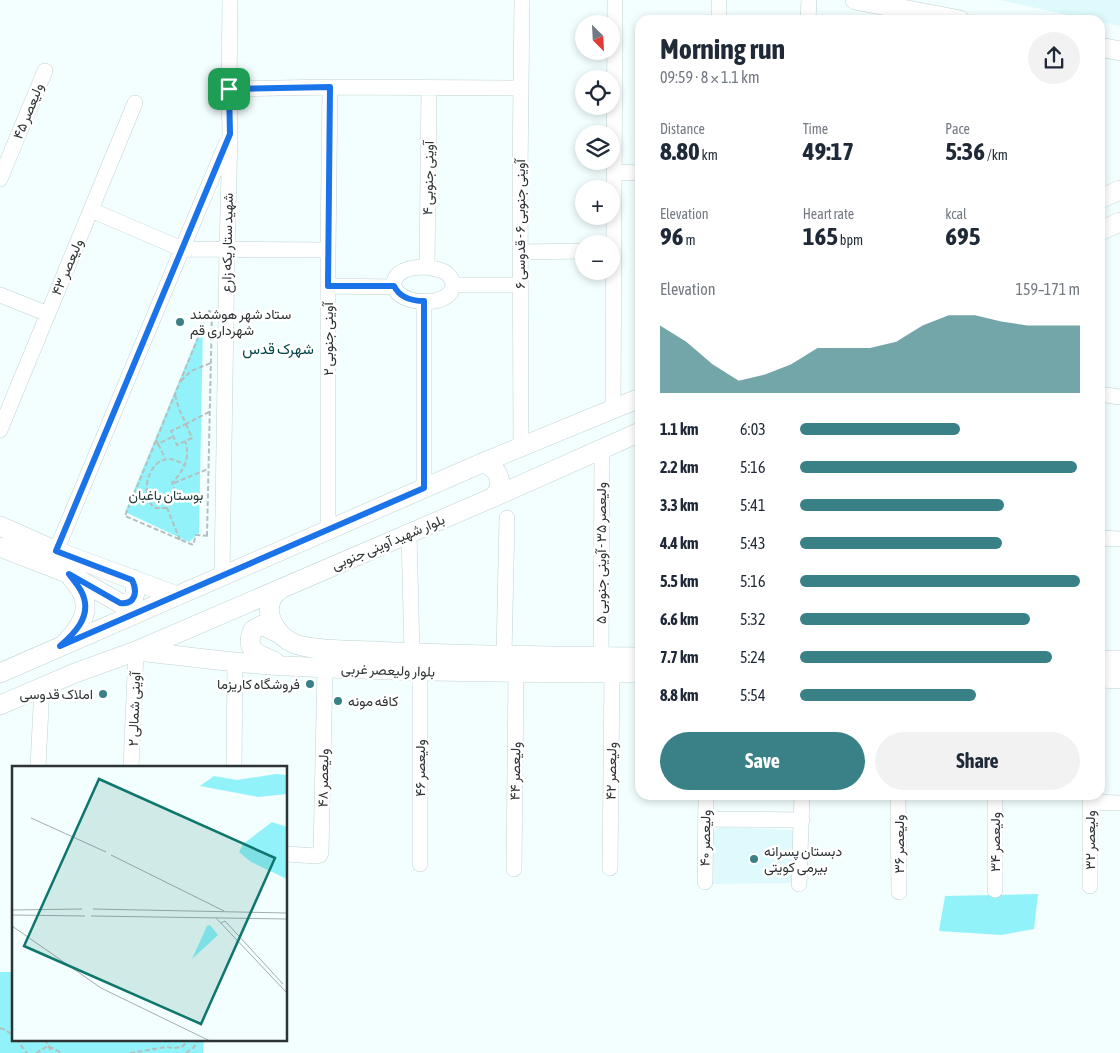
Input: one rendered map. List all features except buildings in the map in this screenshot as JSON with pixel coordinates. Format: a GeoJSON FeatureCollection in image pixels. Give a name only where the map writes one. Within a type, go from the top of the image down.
{"type":"FeatureCollection","features":[{"type":"Feature","properties":{"kind":"main road"},"geometry":{"type":"LineString","coordinates":[[855,0],[903,15]]}},
{"type":"Feature","properties":{"kind":"main road"},"geometry":{"type":"LineString","coordinates":[[1105,48],[1120,51]]}},
{"type":"Feature","properties":{"kind":"main road"},"geometry":{"type":"LineString","coordinates":[[1105,197],[1120,190]]}},
{"type":"Feature","properties":{"kind":"main road"},"geometry":{"type":"LineString","coordinates":[[1105,229],[1120,222]]}},
{"type":"Feature","properties":{"kind":"main road"},"geometry":{"type":"LineString","coordinates":[[0,673],[482,463],[635,400]]}},
{"type":"Feature","properties":{"kind":"main road","name":"بلوار شهید آوینی جنوبی"},"geometry":{"type":"LineString","coordinates":[[0,704],[136,650],[282,588],[635,434]]}},
{"type":"Feature","properties":{"kind":"main road"},"geometry":{"type":"LineString","coordinates":[[482,463],[494,468],[500,479],[498,492],[494,497]]}},
{"type":"Feature","properties":{"kind":"main road"},"geometry":{"type":"LineString","coordinates":[[0,526],[56,551],[177,596]]}},
{"type":"Feature","properties":{"kind":"main road"},"geometry":{"type":"LineString","coordinates":[[0,547],[69,574],[120,603],[131,602],[134,597],[135,586],[132,580]]}},
{"type":"Feature","properties":{"kind":"main road"},"geometry":{"type":"LineString","coordinates":[[60,646],[81,624],[85,611],[85,598],[69,574]]}},
{"type":"Feature","properties":{"kind":"main road"},"geometry":{"type":"LineString","coordinates":[[280,634],[272,622],[270,607],[274,595],[282,588]]}},
{"type":"Feature","properties":{"kind":"main road","name":"بلوار ولیعصر غربی"},"geometry":{"type":"LineString","coordinates":[[287,666],[254,652],[250,643],[250,636],[253,630],[262,625],[297,645],[314,647],[412,653],[635,657]]}},
{"type":"Feature","properties":{"kind":"main road","name":"بلوار ولیعصر غربی"},"geometry":{"type":"LineString","coordinates":[[136,650],[287,666],[325,668],[516,674],[635,673]]}},
{"type":"Feature","properties":{"kind":"main road"},"geometry":{"type":"LineString","coordinates":[[1105,660],[1120,660]]}},
{"type":"Feature","properties":{"kind":"main road"},"geometry":{"type":"LineString","coordinates":[[1105,678],[1120,679]]}},
{"type":"Feature","properties":{"kind":"street","name":"شهید ستار یکه زارع"},"geometry":{"type":"LineString","coordinates":[[222,576],[230,134],[230,0]]}},
{"type":"Feature","properties":{"kind":"street","name":"آوینی جنوبی ۶ - قدوسی ۶"},"geometry":{"type":"LineString","coordinates":[[521,448],[520,88],[522,0]]}},
{"type":"Feature","properties":{"kind":"street"},"geometry":{"type":"LineString","coordinates":[[613,235],[615,0]]}},
{"type":"Feature","properties":{"kind":"street"},"geometry":{"type":"LineString","coordinates":[[719,0],[719,15]]}},
{"type":"Feature","properties":{"kind":"street"},"geometry":{"type":"LineString","coordinates":[[808,0],[808,15]]}},
{"type":"Feature","properties":{"kind":"street","name":"ولیعصر ۴۵"},"geometry":{"type":"LineString","coordinates":[[0,179],[45,71]]}},
{"type":"Feature","properties":{"kind":"street"},"geometry":{"type":"LineString","coordinates":[[229,89],[330,87],[520,88]]}},
{"type":"Feature","properties":{"kind":"street","name":"آوینی جنوبی ۲"},"geometry":{"type":"LineString","coordinates":[[328,531],[330,87]]}},
{"type":"Feature","properties":{"kind":"street","name":"آوینی جنوبی ۴"},"geometry":{"type":"LineString","coordinates":[[427,268],[429,88]]}},
{"type":"Feature","properties":{"kind":"street","name":"ولیعصر ۴۳"},"geometry":{"type":"LineString","coordinates":[[0,430],[135,103]]}},
{"type":"Feature","properties":{"kind":"street"},"geometry":{"type":"LineString","coordinates":[[56,551],[230,134]]}},
{"type":"Feature","properties":{"kind":"street"},"geometry":{"type":"LineString","coordinates":[[614,172],[635,173]]}},
{"type":"Feature","properties":{"kind":"street"},"geometry":{"type":"LineString","coordinates":[[91,210],[182,250],[328,250]]}},
{"type":"Feature","properties":{"kind":"street"},"geometry":{"type":"LineString","coordinates":[[521,252],[575,251]]}},
{"type":"Feature","properties":{"kind":"street"},"geometry":{"type":"LineString","coordinates":[[427,268],[445,271],[451,276],[454,285],[451,292],[444,297],[424,301],[415,301],[403,297],[394,286],[395,278],[404,270],[427,268]]}},
{"type":"Feature","properties":{"kind":"street"},"geometry":{"type":"LineString","coordinates":[[613,280],[613,410]]}},
{"type":"Feature","properties":{"kind":"street"},"geometry":{"type":"LineString","coordinates":[[454,285],[520,285]]}},
{"type":"Feature","properties":{"kind":"street"},"geometry":{"type":"LineString","coordinates":[[328,286],[394,286]]}},
{"type":"Feature","properties":{"kind":"street"},"geometry":{"type":"LineString","coordinates":[[0,295],[48,314]]}},
{"type":"Feature","properties":{"kind":"street"},"geometry":{"type":"LineString","coordinates":[[424,301],[424,488]]}},
{"type":"Feature","properties":{"kind":"street"},"geometry":{"type":"LineString","coordinates":[[1105,395],[1120,397]]}},
{"type":"Feature","properties":{"kind":"street","name":"ولیعصر ۳۵ - آوینی جنوبی ۵"},"geometry":{"type":"LineString","coordinates":[[600,657],[602,449]]}},
{"type":"Feature","properties":{"kind":"street"},"geometry":{"type":"LineString","coordinates":[[504,655],[507,518]]}},
{"type":"Feature","properties":{"kind":"street"},"geometry":{"type":"LineString","coordinates":[[409,533],[412,653]]}},
{"type":"Feature","properties":{"kind":"street"},"geometry":{"type":"LineString","coordinates":[[1105,538],[1120,539]]}},
{"type":"Feature","properties":{"kind":"street","name":"آوینی شمالی ۲"},"geometry":{"type":"LineString","coordinates":[[131,766],[136,650]]}},
{"type":"Feature","properties":{"kind":"street"},"geometry":{"type":"LineString","coordinates":[[234,766],[235,661]]}},
{"type":"Feature","properties":{"kind":"street","name":"ولیعصر ۴۸"},"geometry":{"type":"LineString","coordinates":[[288,854],[316,856],[321,852],[325,668]]}},
{"type":"Feature","properties":{"kind":"street","name":"ولیعصر ۴۶"},"geometry":{"type":"LineString","coordinates":[[420,672],[420,864]]}},
{"type":"Feature","properties":{"kind":"street","name":"ولیعصر ۴۲"},"geometry":{"type":"LineString","coordinates":[[610,868],[612,673]]}},
{"type":"Feature","properties":{"kind":"street","name":"ولیعصر ۴۴"},"geometry":{"type":"LineString","coordinates":[[514,869],[516,674]]}},
{"type":"Feature","properties":{"kind":"street"},"geometry":{"type":"LineString","coordinates":[[38,766],[42,687]]}},
{"type":"Feature","properties":{"kind":"street","name":"ولیعصر ۴۰"},"geometry":{"type":"LineString","coordinates":[[704,882],[706,800]]}},
{"type":"Feature","properties":{"kind":"street"},"geometry":{"type":"LineString","coordinates":[[799,884],[802,800]]}},
{"type":"Feature","properties":{"kind":"street","name":"ولیعصر ۳۶"},"geometry":{"type":"LineString","coordinates":[[898,800],[899,892]]}},
{"type":"Feature","properties":{"kind":"street","name":"ولیعصر ۳۴"},"geometry":{"type":"LineString","coordinates":[[995,800],[995,890]]}},
{"type":"Feature","properties":{"kind":"street","name":"ولیعصر ۳۲"},"geometry":{"type":"LineString","coordinates":[[1090,800],[1090,886]]}},
{"type":"Feature","properties":{"kind":"street"},"geometry":{"type":"LineString","coordinates":[[1098,800],[1120,803]]}},
{"type":"Feature","properties":{"kind":"street"},"geometry":{"type":"LineString","coordinates":[[706,819],[802,820]]}},
{"type":"Feature","properties":{"kind":"path"},"geometry":{"type":"LineString","coordinates":[[209,311],[212,312],[207,536],[196,534],[193,545],[125,516],[179,384],[209,311]]}},
{"type":"Feature","properties":{"kind":"path"},"geometry":{"type":"LineString","coordinates":[[179,384],[191,370],[210,363]]}},
{"type":"Feature","properties":{"kind":"path"},"geometry":{"type":"LineString","coordinates":[[175,393],[179,409],[186,424],[192,438],[177,444],[171,431],[186,424],[210,412]]}},
{"type":"Feature","properties":{"kind":"path"},"geometry":{"type":"LineString","coordinates":[[158,444],[173,436]]}},
{"type":"Feature","properties":{"kind":"path"},"geometry":{"type":"LineString","coordinates":[[156,440],[165,458]]}},
{"type":"Feature","properties":{"kind":"path"},"geometry":{"type":"LineString","coordinates":[[172,484],[185,466],[187,451],[185,441]]}},
{"type":"Feature","properties":{"kind":"path"},"geometry":{"type":"LineString","coordinates":[[167,508],[151,506],[147,496],[149,477],[154,466],[165,458],[177,460],[185,466]]}},
{"type":"Feature","properties":{"kind":"path"},"geometry":{"type":"LineString","coordinates":[[172,484],[208,469]]}},
{"type":"Feature","properties":{"kind":"path"},"geometry":{"type":"LineString","coordinates":[[167,508],[175,494],[172,484]]}},
{"type":"Feature","properties":{"kind":"path"},"geometry":{"type":"LineString","coordinates":[[130,505],[147,496]]}},
{"type":"Feature","properties":{"kind":"path"},"geometry":{"type":"LineString","coordinates":[[167,508],[181,540]]}},
{"type":"Feature","properties":{"kind":"path"},"geometry":{"type":"LineString","coordinates":[[0,1028],[12,1035]]}},
{"type":"Feature","properties":{"kind":"path"},"geometry":{"type":"LineString","coordinates":[[16,1040],[26,1053]]}},
{"type":"Feature","properties":{"kind":"path"},"geometry":{"type":"LineString","coordinates":[[45,1040],[52,1053]]}},
{"type":"Feature","properties":{"kind":"path"},"geometry":{"type":"LineString","coordinates":[[130,1053],[166,1047],[182,1047],[189,1040]]}},
{"type":"Feature","properties":{"kind":"path"},"geometry":{"type":"LineString","coordinates":[[186,1053],[194,1047],[198,1040]]}},
{"type":"Feature","properties":{"kind":"path"},"geometry":{"type":"LineString","coordinates":[[36,1053],[48,1046]]}},
{"type":"Feature","properties":{"kind":"path"},"geometry":{"type":"LineString","coordinates":[[48,1046],[62,1053]]}},
{"type":"Feature","properties":{"kind":"shaded area"},"geometry":{"type":"Polygon","coordinates":[[[1000,0],[1120,0],[1120,26],[1105,23],[1105,15],[1068,15],[1000,0]]]}},
{"type":"Feature","properties":{"kind":"shaded area","name":"دبستان پسرانه بیرمی کویتی"},"geometry":{"type":"Polygon","coordinates":[[[720,827],[791,830],[797,836],[794,883],[712,884],[713,832],[720,827]]]}},
{"type":"Feature","properties":{"kind":"green space","name":"بوستان باغبان"},"geometry":{"type":"Polygon","coordinates":[[[203,323],[199,533],[189,542],[125,512],[203,323]]]}},
{"type":"Feature","properties":{"kind":"green space"},"geometry":{"type":"Polygon","coordinates":[[[1038,894],[1034,929],[1001,935],[939,931],[945,896],[1038,894]]]}},
{"type":"Feature","properties":{"kind":"green space"},"geometry":{"type":"Polygon","coordinates":[[[0,972],[12,972],[12,1040],[204,1040],[203,1053],[0,1053],[0,972]]]}},
{"type":"Feature","properties":{"kind":"place","name":"ستاد شهر هوشمند شهرداری قم"},"geometry":{"type":"Point","coordinates":[180,322]}},
{"type":"Feature","properties":{"kind":"place","name":"فروشگاه کاریزما"},"geometry":{"type":"Point","coordinates":[310,684]}},
{"type":"Feature","properties":{"kind":"place","name":"املاک قدوسی"},"geometry":{"type":"Point","coordinates":[103,694]}},
{"type":"Feature","properties":{"kind":"place","name":"کافه مونه"},"geometry":{"type":"Point","coordinates":[338,701]}},
{"type":"Feature","properties":{"kind":"place","name":"دبستان پسرانه بیرمی کویتی"},"geometry":{"type":"Point","coordinates":[754,859]}},
{"type":"Feature","properties":{"kind":"district","name":"شهرک قدس"},"geometry":{"type":"Point","coordinates":[278,349]}},
{"type":"Feature","properties":{"kind":"route"},"geometry":{"type":"LineString","coordinates":[[330,87],[328,286],[394,286],[397,292],[409,300],[424,301],[424,488],[60,646],[73,635],[81,624],[85,611],[85,598],[69,574],[120,603],[131,602],[136,591],[132,580],[56,551],[230,134],[229,89],[330,87]]}}]}
